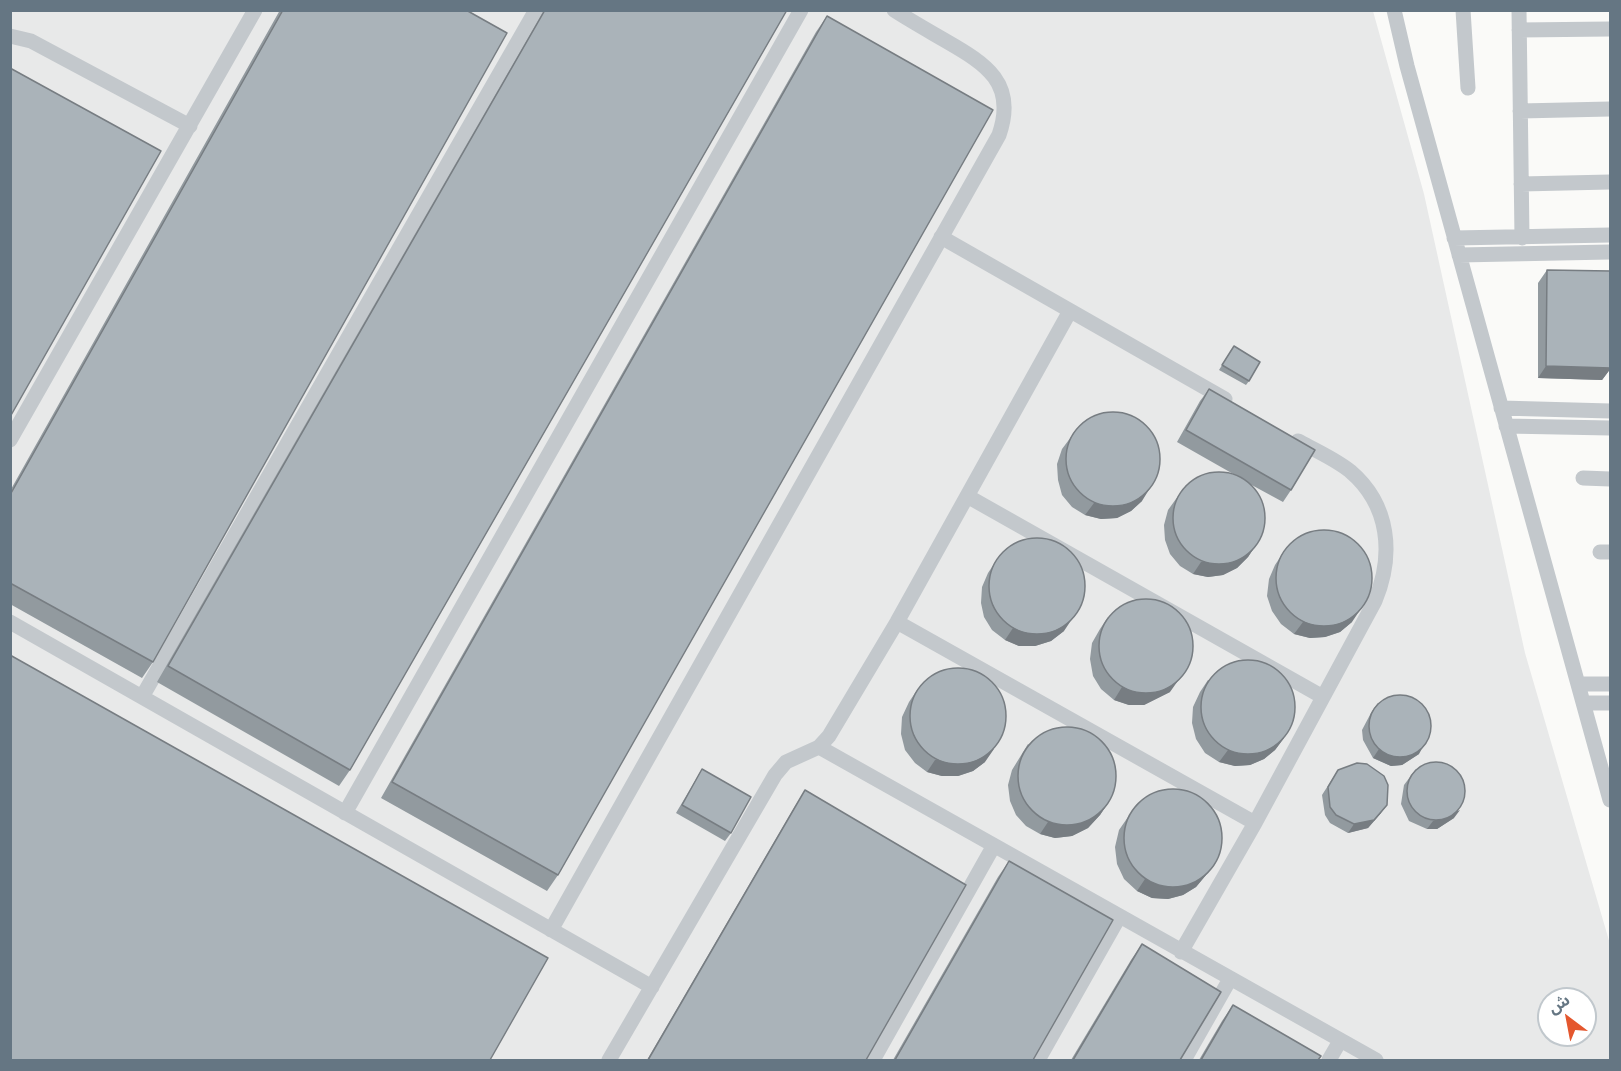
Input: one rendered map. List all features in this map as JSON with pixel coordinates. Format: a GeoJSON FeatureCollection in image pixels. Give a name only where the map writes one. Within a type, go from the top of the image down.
{"type":"FeatureCollection","features":[{"type":"Feature","properties":{"kind":"lane"},"geometry":{"type":"LineString","coordinates":[[10,440],[255,10]]}},
{"type":"Feature","properties":{"kind":"lane"},"geometry":{"type":"LineString","coordinates":[[142,697],[536,10]]}},
{"type":"Feature","properties":{"kind":"lane"},"geometry":{"type":"LineString","coordinates":[[345,813],[801,10]]}},
{"type":"Feature","properties":{"kind":"lane"},"geometry":{"type":"LineString","coordinates":[[551,930],[999,135],[1005,110],[1004,98],[1000,86],[986,65],[894,10]]}},
{"type":"Feature","properties":{"kind":"lane"},"geometry":{"type":"LineString","coordinates":[[1394,10],[1454,238],[1611,801]]}},
{"type":"Feature","properties":{"kind":"lane"},"geometry":{"type":"LineString","coordinates":[[1463,10],[1468,88]]}},
{"type":"Feature","properties":{"kind":"lane"},"geometry":{"type":"LineString","coordinates":[[1519,10],[1522,238]]}},
{"type":"Feature","properties":{"kind":"lane"},"geometry":{"type":"LineString","coordinates":[[1519,30],[1611,29]]}},
{"type":"Feature","properties":{"kind":"lane"},"geometry":{"type":"LineString","coordinates":[[10,36],[31,41],[190,126]]}},
{"type":"Feature","properties":{"kind":"lane"},"geometry":{"type":"LineString","coordinates":[[1520,111],[1611,110]]}},
{"type":"Feature","properties":{"kind":"lane"},"geometry":{"type":"LineString","coordinates":[[1521,184],[1611,182]]}},
{"type":"Feature","properties":{"kind":"lane"},"geometry":{"type":"LineString","coordinates":[[1454,238],[1611,235]]}},
{"type":"Feature","properties":{"kind":"lane"},"geometry":{"type":"LineString","coordinates":[[941,237],[1236,405]]}},
{"type":"Feature","properties":{"kind":"lane"},"geometry":{"type":"LineString","coordinates":[[1459,255],[1611,252]]}},
{"type":"Feature","properties":{"kind":"lane"},"geometry":{"type":"LineString","coordinates":[[609,1060],[775,775],[795,756],[819,747],[830,736],[897,622],[1070,310]]}},
{"type":"Feature","properties":{"kind":"lane"},"geometry":{"type":"LineString","coordinates":[[1501,408],[1611,411]]}},
{"type":"Feature","properties":{"kind":"lane"},"geometry":{"type":"LineString","coordinates":[[1506,426],[1611,428]]}},
{"type":"Feature","properties":{"kind":"lane"},"geometry":{"type":"LineString","coordinates":[[1181,952],[1255,823],[1384,578],[1387,555],[1386,531],[1372,498],[1349,471],[1288,435]]}},
{"type":"Feature","properties":{"kind":"lane"},"geometry":{"type":"LineString","coordinates":[[1583,478],[1611,479]]}},
{"type":"Feature","properties":{"kind":"lane"},"geometry":{"type":"LineString","coordinates":[[967,496],[1323,697]]}},
{"type":"Feature","properties":{"kind":"lane"},"geometry":{"type":"LineString","coordinates":[[10,621],[652,987]]}},
{"type":"Feature","properties":{"kind":"lane"},"geometry":{"type":"LineString","coordinates":[[897,622],[1255,823]]}},
{"type":"Feature","properties":{"kind":"lane"},"geometry":{"type":"LineString","coordinates":[[1578,684],[1611,684]]}},
{"type":"Feature","properties":{"kind":"lane"},"geometry":{"type":"LineString","coordinates":[[1584,703],[1611,704]]}},
{"type":"Feature","properties":{"kind":"lane"},"geometry":{"type":"LineString","coordinates":[[819,747],[993,847],[1376,1060]]}},
{"type":"Feature","properties":{"kind":"lane"},"geometry":{"type":"LineString","coordinates":[[873,1060],[993,847]]}},
{"type":"Feature","properties":{"kind":"lane"},"geometry":{"type":"LineString","coordinates":[[1038,1060],[1119,917]]}},
{"type":"Feature","properties":{"kind":"lane"},"geometry":{"type":"LineString","coordinates":[[1184,1060],[1230,979]]}},
{"type":"Feature","properties":{"kind":"lane"},"geometry":{"type":"LineString","coordinates":[[1329,1060],[1340,1041]]}},
{"type":"Feature","properties":{"kind":"shaded area"},"geometry":{"type":"Polygon","coordinates":[[[14,10],[1373,11],[1424,194],[1525,653],[1610,944],[1610,1060],[11,1060],[10,12],[14,10]]]}},
{"type":"Feature","properties":{"kind":"building"},"geometry":{"type":"Polygon","coordinates":[[[283,10],[466,10],[507,33],[153,662],[10,583],[10,495],[283,10]]]}},
{"type":"Feature","properties":{"kind":"building"},"geometry":{"type":"Polygon","coordinates":[[[545,10],[787,10],[350,770],[168,666],[545,10]]]}},
{"type":"Feature","properties":{"kind":"building"},"geometry":{"type":"Polygon","coordinates":[[[827,16],[993,110],[558,875],[392,782],[827,16]]]}},
{"type":"Feature","properties":{"kind":"building"},"geometry":{"type":"Polygon","coordinates":[[[10,68],[161,151],[10,417],[10,68]]]}},
{"type":"Feature","properties":{"kind":"building"},"geometry":{"type":"Polygon","coordinates":[[[1547,270],[1611,271],[1611,368],[1546,366],[1547,270]]]}},
{"type":"Feature","properties":{"kind":"building"},"geometry":{"type":"Polygon","coordinates":[[[1234,346],[1260,362],[1249,381],[1222,365],[1234,346]]]}},
{"type":"Feature","properties":{"kind":"building"},"geometry":{"type":"Polygon","coordinates":[[[1209,389],[1315,450],[1291,490],[1186,430],[1209,389]]]}},
{"type":"Feature","properties":{"kind":"building"},"geometry":{"type":"Polygon","coordinates":[[[1113,412],[1131,415],[1146,426],[1157,441],[1160,459],[1157,477],[1146,492],[1131,503],[1113,506],[1095,503],[1080,492],[1069,477],[1066,459],[1069,441],[1080,426],[1095,415],[1113,412]]]}},
{"type":"Feature","properties":{"kind":"building"},"geometry":{"type":"Polygon","coordinates":[[[1219,472],[1237,475],[1252,485],[1262,500],[1265,518],[1262,536],[1252,551],[1237,561],[1219,564],[1201,561],[1186,551],[1176,536],[1173,518],[1176,500],[1186,485],[1201,475],[1219,472]]]}},
{"type":"Feature","properties":{"kind":"building"},"geometry":{"type":"Polygon","coordinates":[[[1324,530],[1342,534],[1358,544],[1368,560],[1372,578],[1368,596],[1358,612],[1342,622],[1324,626],[1306,622],[1290,612],[1280,596],[1276,578],[1280,560],[1290,544],[1306,534],[1324,530]]]}},
{"type":"Feature","properties":{"kind":"building"},"geometry":{"type":"Polygon","coordinates":[[[1037,538],[1055,542],[1071,552],[1081,568],[1085,586],[1081,604],[1071,620],[1055,630],[1037,634],[1019,630],[1003,620],[993,604],[989,586],[993,568],[1003,552],[1019,542],[1037,538]]]}},
{"type":"Feature","properties":{"kind":"building"},"geometry":{"type":"Polygon","coordinates":[[[1146,599],[1164,603],[1179,613],[1189,628],[1193,646],[1189,664],[1179,679],[1164,689],[1146,693],[1128,689],[1113,679],[1103,664],[1099,646],[1103,628],[1113,613],[1128,603],[1146,599]]]}},
{"type":"Feature","properties":{"kind":"building"},"geometry":{"type":"Polygon","coordinates":[[[10,655],[548,958],[490,1060],[10,1060],[10,655]]]}},
{"type":"Feature","properties":{"kind":"building"},"geometry":{"type":"Polygon","coordinates":[[[1248,660],[1266,663],[1281,674],[1292,689],[1295,707],[1292,725],[1281,740],[1266,751],[1248,754],[1230,751],[1215,740],[1204,725],[1201,707],[1204,689],[1215,674],[1230,663],[1248,660]]]}},
{"type":"Feature","properties":{"kind":"building"},"geometry":{"type":"Polygon","coordinates":[[[958,668],[976,671],[992,682],[1003,698],[1006,716],[1003,734],[992,750],[976,761],[958,764],[940,761],[924,750],[913,734],[910,716],[913,698],[924,682],[940,671],[958,668]]]}},
{"type":"Feature","properties":{"kind":"building"},"geometry":{"type":"Polygon","coordinates":[[[1400,695],[1422,704],[1431,726],[1422,748],[1400,757],[1378,748],[1369,726],[1378,704],[1400,695]]]}},
{"type":"Feature","properties":{"kind":"building"},"geometry":{"type":"Polygon","coordinates":[[[1067,727],[1086,731],[1102,741],[1112,757],[1116,776],[1112,795],[1102,811],[1086,821],[1067,825],[1048,821],[1032,811],[1022,795],[1018,776],[1022,757],[1032,741],[1048,731],[1067,727]]]}},
{"type":"Feature","properties":{"kind":"building"},"geometry":{"type":"Polygon","coordinates":[[[1430,762],[1442,762],[1457,770],[1465,785],[1465,797],[1457,812],[1442,820],[1430,820],[1415,812],[1407,797],[1407,785],[1415,770],[1430,762]]]}},
{"type":"Feature","properties":{"kind":"building"},"geometry":{"type":"Polygon","coordinates":[[[1357,763],[1367,764],[1384,776],[1388,785],[1387,805],[1374,820],[1354,824],[1336,815],[1330,807],[1328,787],[1338,770],[1357,763]]]}},
{"type":"Feature","properties":{"kind":"building"},"geometry":{"type":"Polygon","coordinates":[[[702,769],[751,797],[731,833],[682,805],[702,769]]]}},
{"type":"Feature","properties":{"kind":"building"},"geometry":{"type":"Polygon","coordinates":[[[1173,789],[1192,793],[1208,803],[1218,819],[1222,838],[1218,857],[1208,873],[1192,883],[1173,887],[1154,883],[1138,873],[1128,857],[1124,838],[1128,819],[1138,803],[1154,793],[1173,789]]]}},
{"type":"Feature","properties":{"kind":"building"},"geometry":{"type":"Polygon","coordinates":[[[805,790],[966,885],[866,1060],[648,1060],[805,790]]]}},
{"type":"Feature","properties":{"kind":"building"},"geometry":{"type":"Polygon","coordinates":[[[1009,861],[1113,920],[1033,1060],[895,1060],[1009,861]]]}},
{"type":"Feature","properties":{"kind":"building"},"geometry":{"type":"Polygon","coordinates":[[[1142,944],[1221,992],[1180,1060],[1073,1060],[1142,944]]]}},
{"type":"Feature","properties":{"kind":"building"},"geometry":{"type":"Polygon","coordinates":[[[1233,1005],[1321,1056],[1318,1060],[1201,1060],[1233,1005]]]}}]}
